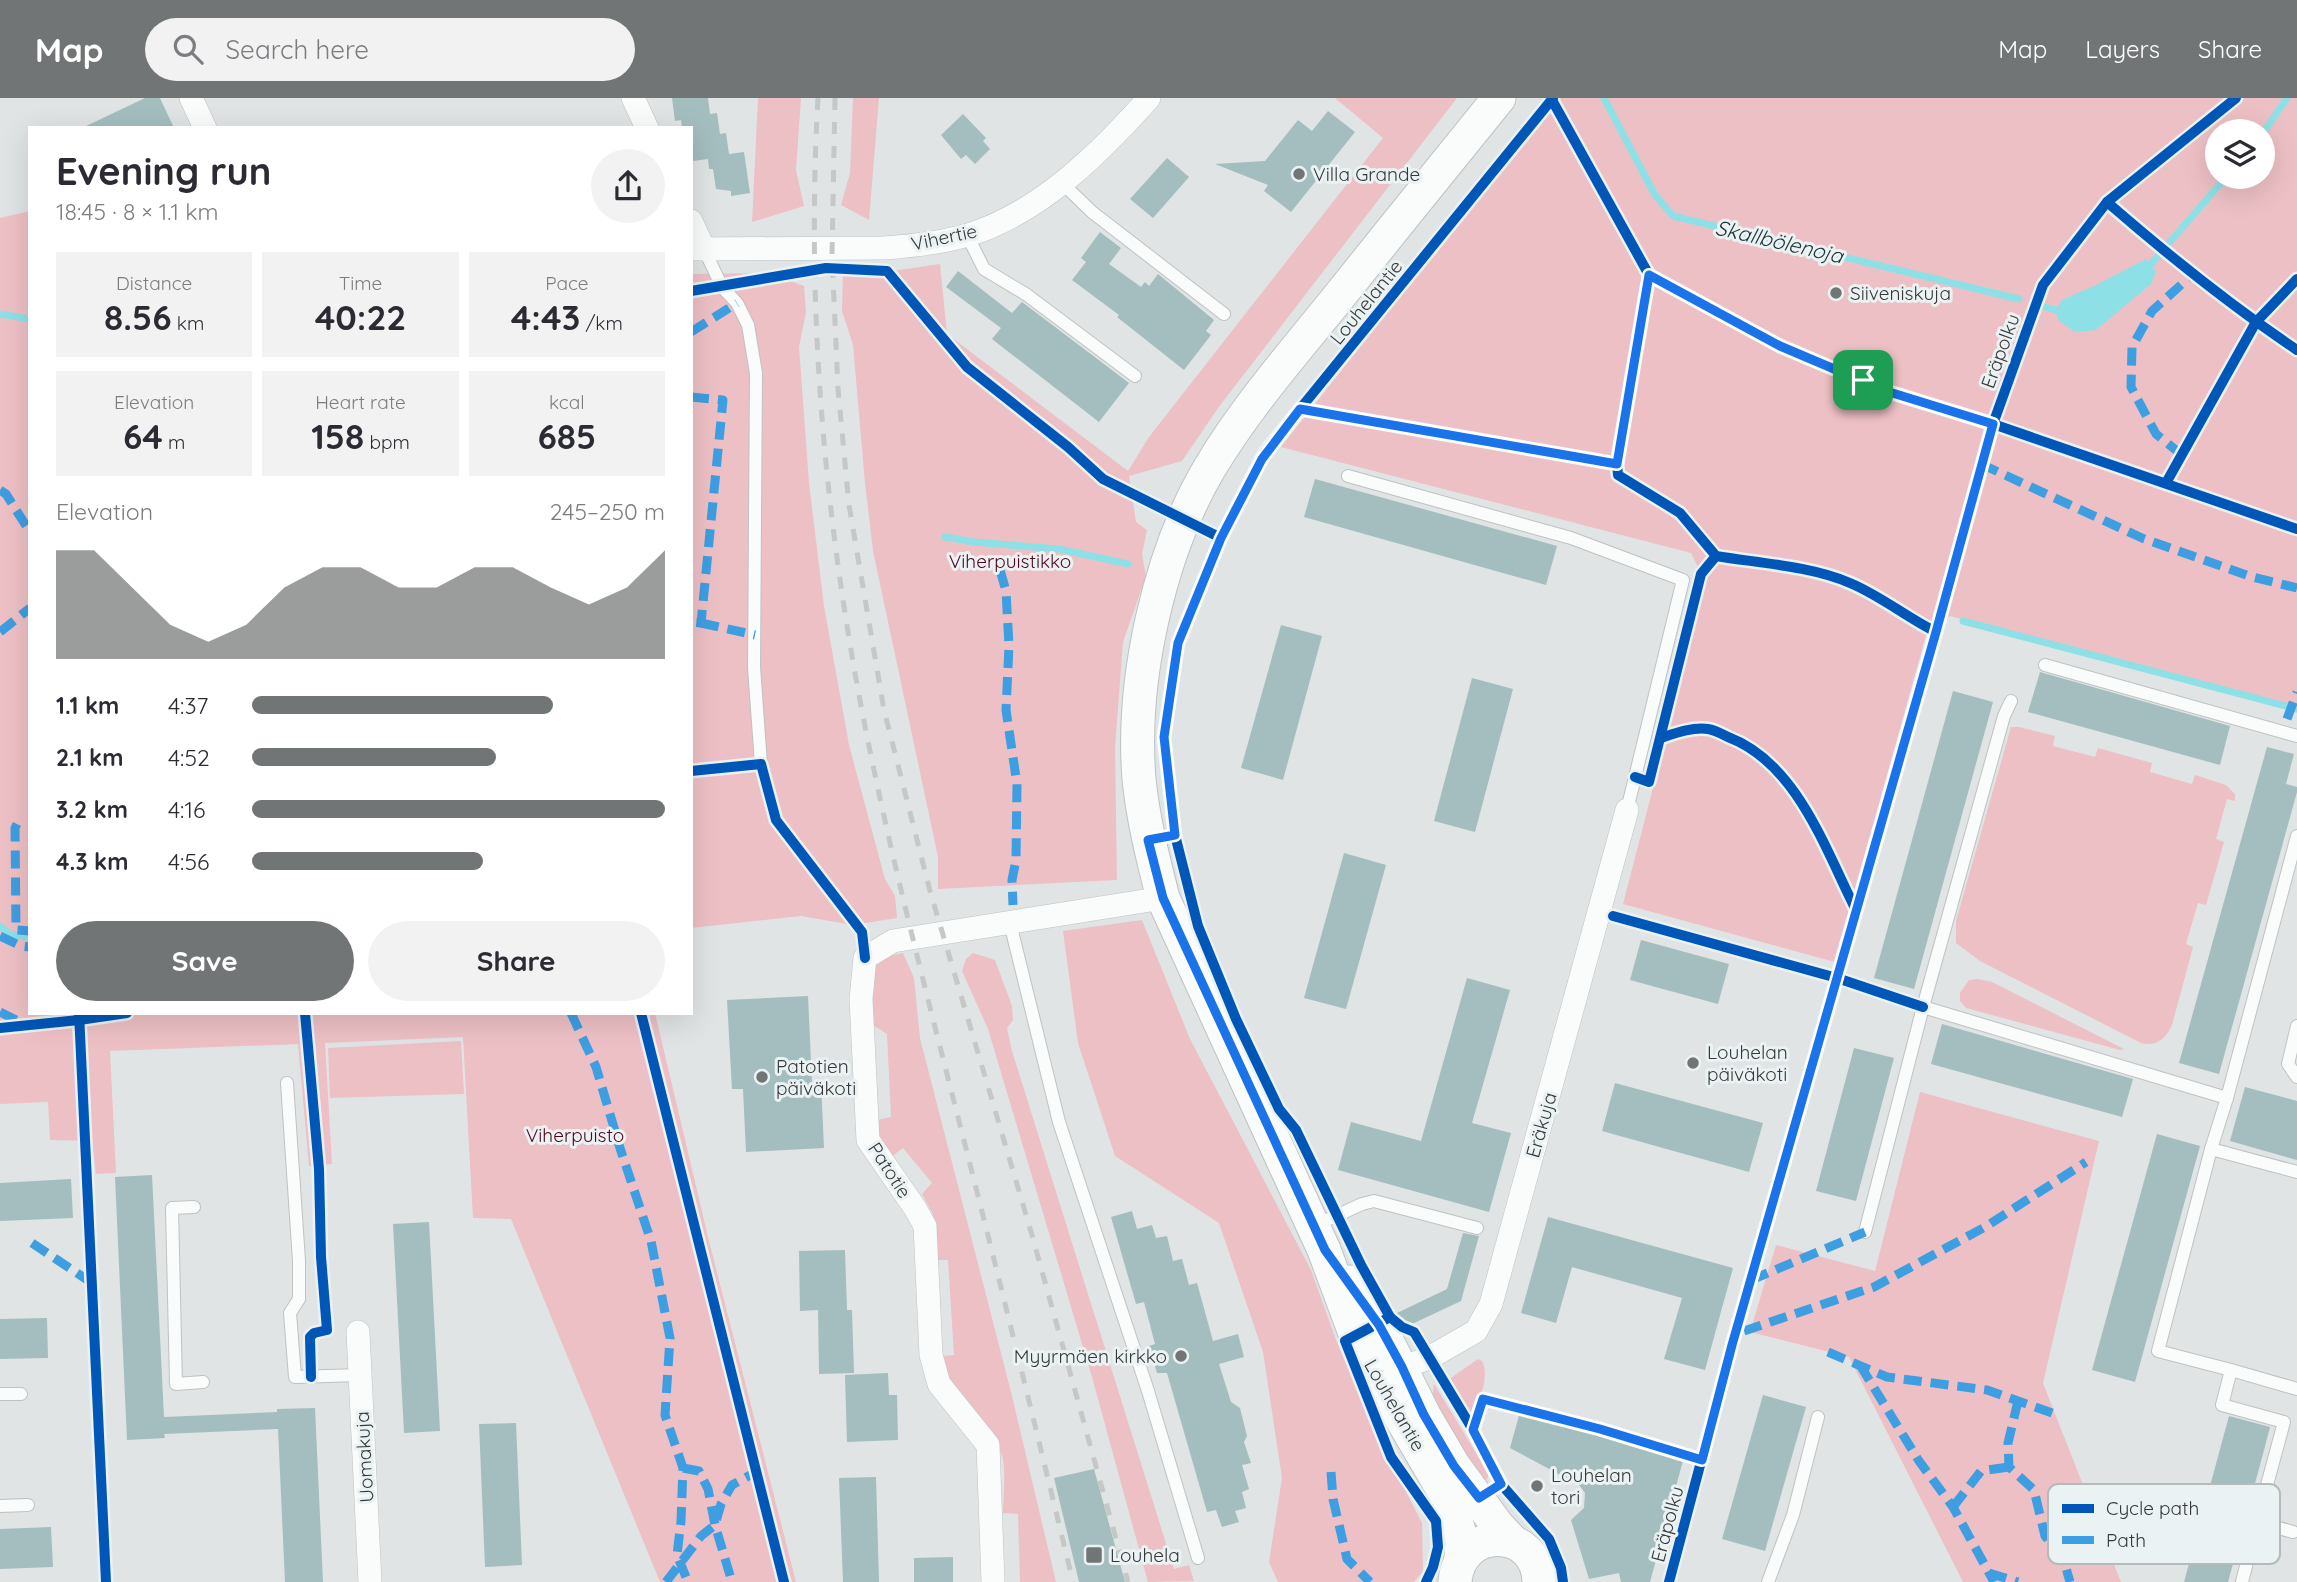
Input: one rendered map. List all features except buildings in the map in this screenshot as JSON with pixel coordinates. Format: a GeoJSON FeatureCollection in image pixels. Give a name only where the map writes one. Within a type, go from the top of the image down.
{"type":"FeatureCollection","features":[{"type":"Feature","properties":{"kind":"main road","name":"Louhelantie"},"geometry":{"type":"LineString","coordinates":[[1499,98],[1275,376],[1229,438],[1189,507],[1153,617],[1146,653],[1137,741],[1139,780],[1148,840],[1163,898],[1319,1238],[1356,1336],[1390,1372],[1424,1415],[1454,1466],[1497,1525],[1513,1542],[1527,1551],[1535,1563],[1539,1582]]}},
{"type":"Feature","properties":{"kind":"main road","name":"Louhelantie"},"geometry":{"type":"LineString","coordinates":[[1390,1372],[1449,1500],[1462,1540],[1458,1570]]}},
{"type":"Feature","properties":{"kind":"main road"},"geometry":{"type":"LineString","coordinates":[[1458,1570],[1473,1547],[1484,1541],[1499,1539],[1513,1542]]}},
{"type":"Feature","properties":{"kind":"street"},"geometry":{"type":"LineString","coordinates":[[191,98],[204,126]]}},
{"type":"Feature","properties":{"kind":"street"},"geometry":{"type":"LineString","coordinates":[[633,98],[646,126]]}},
{"type":"Feature","properties":{"kind":"street","name":"Vihertie"},"geometry":{"type":"LineString","coordinates":[[698,249],[884,248],[967,235],[1011,216],[1062,183],[1149,98]]}},
{"type":"Feature","properties":{"kind":"street"},"geometry":{"type":"LineString","coordinates":[[693,229],[698,249]]}},
{"type":"Feature","properties":{"kind":"street","name":"Eräkuja"},"geometry":{"type":"LineString","coordinates":[[1390,1372],[1429,1357],[1476,1331],[1491,1304],[1627,810]]}},
{"type":"Feature","properties":{"kind":"street"},"geometry":{"type":"LineString","coordinates":[[865,958],[893,941],[1163,898]]}},
{"type":"Feature","properties":{"kind":"street","name":"Patotie"},"geometry":{"type":"LineString","coordinates":[[865,958],[861,999],[868,1140],[925,1226],[931,1355],[939,1384],[988,1445],[993,1582]]}},
{"type":"Feature","properties":{"kind":"street","name":"Uomakuja"},"geometry":{"type":"LineString","coordinates":[[358,1332],[370,1582]]}},
{"type":"Feature","properties":{"kind":"lane"},"geometry":{"type":"LineString","coordinates":[[1062,183],[1092,212],[1224,314]]}},
{"type":"Feature","properties":{"kind":"lane"},"geometry":{"type":"LineString","coordinates":[[967,235],[984,269],[1027,295],[1135,376]]}},
{"type":"Feature","properties":{"kind":"lane"},"geometry":{"type":"LineString","coordinates":[[698,249],[722,287],[737,303],[748,325],[756,373],[754,667],[761,764],[776,820],[862,932],[865,958]]}},
{"type":"Feature","properties":{"kind":"lane"},"geometry":{"type":"LineString","coordinates":[[1348,476],[1570,538],[1683,580],[1627,810]]}},
{"type":"Feature","properties":{"kind":"lane"},"geometry":{"type":"LineString","coordinates":[[2045,665],[2297,736]]}},
{"type":"Feature","properties":{"kind":"lane"},"geometry":{"type":"LineString","coordinates":[[1865,1232],[1923,1007],[2004,716],[2011,701]]}},
{"type":"Feature","properties":{"kind":"lane"},"geometry":{"type":"LineString","coordinates":[[2297,836],[2158,1351],[2297,1389]]}},
{"type":"Feature","properties":{"kind":"lane"},"geometry":{"type":"LineString","coordinates":[[1010,923],[1059,1122],[1148,1391],[1198,1558]]}},
{"type":"Feature","properties":{"kind":"lane"},"geometry":{"type":"LineString","coordinates":[[1923,1007],[2227,1098]]}},
{"type":"Feature","properties":{"kind":"lane"},"geometry":{"type":"LineString","coordinates":[[2297,1026],[2288,1064],[2297,1077]]}},
{"type":"Feature","properties":{"kind":"lane"},"geometry":{"type":"LineString","coordinates":[[287,1083],[299,1261],[299,1299],[290,1313],[295,1377],[360,1375]]}},
{"type":"Feature","properties":{"kind":"lane"},"geometry":{"type":"LineString","coordinates":[[2211,1149],[2297,1172]]}},
{"type":"Feature","properties":{"kind":"lane"},"geometry":{"type":"LineString","coordinates":[[1319,1238],[1362,1204],[1374,1202],[1477,1228]]}},
{"type":"Feature","properties":{"kind":"lane"},"geometry":{"type":"LineString","coordinates":[[194,1207],[172,1208],[176,1384],[203,1382]]}},
{"type":"Feature","properties":{"kind":"lane"},"geometry":{"type":"LineString","coordinates":[[2231,1370],[2222,1405],[2284,1422],[2268,1484]]}},
{"type":"Feature","properties":{"kind":"lane"},"geometry":{"type":"LineString","coordinates":[[0,1394],[21,1394]]}},
{"type":"Feature","properties":{"kind":"lane"},"geometry":{"type":"LineString","coordinates":[[1769,1582],[1793,1515],[1818,1417]]}},
{"type":"Feature","properties":{"kind":"lane"},"geometry":{"type":"LineString","coordinates":[[0,1506],[28,1505]]}},
{"type":"Feature","properties":{"kind":"lane"},"geometry":{"type":"LineString","coordinates":[[2280,1528],[2293,1532]]}},
{"type":"Feature","properties":{"kind":"lane"},"geometry":{"type":"LineString","coordinates":[[2242,1582],[2247,1564]]}},
{"type":"Feature","properties":{"kind":"green space"},"geometry":{"type":"Polygon","coordinates":[[[758,98],[801,98],[796,170],[804,206],[752,222],[758,98]]]}},
{"type":"Feature","properties":{"kind":"green space"},"geometry":{"type":"Polygon","coordinates":[[[853,98],[879,98],[869,220],[841,205],[850,173],[853,98]]]}},
{"type":"Feature","properties":{"kind":"green space","name":"Viherpuistikko"},"geometry":{"type":"Polygon","coordinates":[[[1335,98],[1457,98],[1218,408],[1182,461],[1129,476],[1136,522],[1147,530],[1142,554],[1146,576],[1123,642],[1115,748],[1117,880],[938,889],[938,857],[873,551],[853,345],[842,311],[843,274],[872,274],[940,264],[947,334],[1128,471],[1149,437],[1383,138],[1335,98]]]}},
{"type":"Feature","properties":{"kind":"green space"},"geometry":{"type":"Polygon","coordinates":[[[1556,98],[2297,98],[2297,712],[1950,616],[1926,635],[1835,962],[1623,904],[1706,583],[1691,553],[1281,447],[1556,98]]]}},
{"type":"Feature","properties":{"kind":"green space","name":"Viherpuisto"},"geometry":{"type":"Polygon","coordinates":[[[28,211],[28,1015],[655,1015],[709,1241],[796,1582],[660,1582],[511,1219],[473,1218],[463,1037],[325,1043],[332,1164],[309,1166],[298,1044],[110,1051],[116,1173],[96,1174],[92,1141],[50,1140],[48,1102],[0,1104],[0,218],[28,211]]]}},
{"type":"Feature","properties":{"kind":"green space"},"geometry":{"type":"Polygon","coordinates":[[[769,273],[804,286],[806,312],[799,347],[809,483],[824,606],[849,745],[885,879],[895,896],[897,918],[853,925],[801,916],[693,928],[693,274],[769,273]]]}},
{"type":"Feature","properties":{"kind":"green space"},"geometry":{"type":"Polygon","coordinates":[[[2011,727],[2055,736],[2053,746],[2095,757],[2098,748],[2152,763],[2150,772],[2192,784],[2195,775],[2226,785],[2235,794],[2235,801],[2227,799],[2216,839],[2224,842],[2206,905],[2198,903],[2186,944],[2193,947],[2172,1025],[2164,1038],[2156,1043],[2141,1043],[1980,961],[1956,943],[1956,921],[2011,727]]]}},
{"type":"Feature","properties":{"kind":"green space"},"geometry":{"type":"Polygon","coordinates":[[[1142,920],[1190,1039],[1311,1270],[1335,1337],[1371,1423],[1422,1523],[1423,1571],[1414,1582],[1278,1582],[1269,1562],[1282,1478],[1263,1352],[1219,1223],[1115,1156],[1078,1043],[1063,931],[1142,920]]]}},
{"type":"Feature","properties":{"kind":"green space"},"geometry":{"type":"Polygon","coordinates":[[[903,953],[914,978],[920,1038],[1011,1392],[1056,1582],[1020,1582],[1018,1514],[1003,1513],[1004,1474],[1001,1453],[995,1440],[952,1383],[946,1370],[942,1356],[954,1355],[948,1260],[935,1260],[933,1214],[922,1194],[932,1183],[903,1148],[891,1157],[879,1143],[876,1120],[891,1117],[887,1034],[873,1025],[870,981],[879,958],[903,953]]]}},
{"type":"Feature","properties":{"kind":"green space"},"geometry":{"type":"Polygon","coordinates":[[[973,953],[995,960],[1012,1006],[1013,1020],[1007,1028],[1012,1051],[1174,1569],[1189,1565],[1194,1581],[1148,1582],[1092,1377],[988,1029],[962,971],[966,959],[973,953]]]}},
{"type":"Feature","properties":{"kind":"green space"},"geometry":{"type":"Polygon","coordinates":[[[1969,980],[1992,982],[2124,1049],[1966,1008],[1960,1001],[1960,993],[1969,980]]]}},
{"type":"Feature","properties":{"kind":"green space"},"geometry":{"type":"Polygon","coordinates":[[[461,1041],[464,1094],[330,1098],[328,1048],[461,1041]]]}},
{"type":"Feature","properties":{"kind":"green space"},"geometry":{"type":"Polygon","coordinates":[[[1920,1092],[2099,1141],[2043,1383],[2083,1484],[2048,1484],[2048,1564],[2114,1564],[2121,1582],[1963,1582],[1849,1357],[1750,1332],[1776,1245],[1875,1271],[1920,1092]]]}},
{"type":"Feature","properties":{"kind":"green space"},"geometry":{"type":"Polygon","coordinates":[[[1478,1359],[1482,1361],[1485,1375],[1471,1421],[1448,1380],[1478,1359]]]}},
{"type":"Feature","properties":{"kind":"green space"},"geometry":{"type":"Polygon","coordinates":[[[1434,1384],[1489,1476],[1482,1485],[1432,1401],[1434,1384]]]}},
{"type":"Feature","properties":{"kind":"water"},"geometry":{"type":"Polygon","coordinates":[[[2146,259],[2156,271],[2151,284],[2096,330],[2075,332],[2058,320],[2056,310],[2062,300],[2146,259]]]}},
{"type":"Feature","properties":{"kind":"waterway","name":"Skallbölenoja"},"geometry":{"type":"LineString","coordinates":[[1604,98],[1655,195],[1673,216],[2019,299]]}},
{"type":"Feature","properties":{"kind":"waterway","name":"Skallbölenoja"},"geometry":{"type":"LineString","coordinates":[[2273,119],[2287,98]]}},
{"type":"Feature","properties":{"kind":"waterway","name":"Skallbölenoja"},"geometry":{"type":"LineString","coordinates":[[2151,264],[2216,189]]}},
{"type":"Feature","properties":{"kind":"waterway","name":"Skallbölenoja"},"geometry":{"type":"LineString","coordinates":[[2042,306],[2056,310]]}},
{"type":"Feature","properties":{"kind":"waterway"},"geometry":{"type":"LineString","coordinates":[[0,314],[28,319]]}},
{"type":"Feature","properties":{"kind":"waterway"},"geometry":{"type":"LineString","coordinates":[[945,537],[1059,549],[1128,564]]}},
{"type":"Feature","properties":{"kind":"waterway"},"geometry":{"type":"LineString","coordinates":[[1963,621],[2297,709]]}},
{"type":"Feature","properties":{"kind":"waterway"},"geometry":{"type":"LineString","coordinates":[[0,926],[11,935],[28,937]]}},
{"type":"Feature","properties":{"kind":"railway"},"geometry":{"type":"LineString","coordinates":[[818,98],[815,182],[818,351],[832,520],[858,687],[904,904],[1073,1582]]}},
{"type":"Feature","properties":{"kind":"railway"},"geometry":{"type":"LineString","coordinates":[[835,98],[832,255],[838,389],[849,505],[884,710],[930,891],[1032,1235],[1128,1582]]}},
{"type":"Feature","properties":{"kind":"marked path"},"geometry":{"type":"LineString","coordinates":[[2182,455],[2156,434],[2131,387],[2132,347],[2152,311],[2193,274]]}},
{"type":"Feature","properties":{"kind":"marked path"},"geometry":{"type":"LineString","coordinates":[[693,331],[737,303]]}},
{"type":"Feature","properties":{"kind":"marked path"},"geometry":{"type":"LineString","coordinates":[[693,397],[723,400],[701,623],[693,622]]}},
{"type":"Feature","properties":{"kind":"marked path"},"geometry":{"type":"LineString","coordinates":[[1981,464],[2142,538],[2249,576],[2297,588]]}},
{"type":"Feature","properties":{"kind":"marked path"},"geometry":{"type":"LineString","coordinates":[[0,490],[6,494],[28,529]]}},
{"type":"Feature","properties":{"kind":"marked path"},"geometry":{"type":"LineString","coordinates":[[1000,570],[1006,591],[1009,646],[1006,710],[1017,784],[1013,905]]}},
{"type":"Feature","properties":{"kind":"marked path"},"geometry":{"type":"LineString","coordinates":[[0,632],[28,610]]}},
{"type":"Feature","properties":{"kind":"marked path"},"geometry":{"type":"LineString","coordinates":[[701,623],[755,635]]}},
{"type":"Feature","properties":{"kind":"marked path"},"geometry":{"type":"LineString","coordinates":[[2287,719],[2297,692]]}},
{"type":"Feature","properties":{"kind":"marked path"},"geometry":{"type":"LineString","coordinates":[[17,824],[16,930],[28,931]]}},
{"type":"Feature","properties":{"kind":"marked path"},"geometry":{"type":"LineString","coordinates":[[0,936],[28,947]]}},
{"type":"Feature","properties":{"kind":"marked path"},"geometry":{"type":"LineString","coordinates":[[0,1012],[22,1023]]}},
{"type":"Feature","properties":{"kind":"marked path"},"geometry":{"type":"LineString","coordinates":[[572,1015],[596,1067],[651,1241],[670,1338],[665,1415],[683,1468],[677,1555],[688,1582]]}},
{"type":"Feature","properties":{"kind":"marked path"},"geometry":{"type":"LineString","coordinates":[[1744,1331],[1874,1287],[1985,1227],[2086,1162]]}},
{"type":"Feature","properties":{"kind":"marked path"},"geometry":{"type":"LineString","coordinates":[[1751,1280],[1865,1232]]}},
{"type":"Feature","properties":{"kind":"marked path"},"geometry":{"type":"LineString","coordinates":[[32,1243],[92,1283]]}},
{"type":"Feature","properties":{"kind":"marked path"},"geometry":{"type":"LineString","coordinates":[[1828,1352],[1887,1377],[1987,1390],[2055,1414]]}},
{"type":"Feature","properties":{"kind":"marked path"},"geometry":{"type":"LineString","coordinates":[[1860,1365],[1919,1461],[1953,1507],[1994,1582]]}},
{"type":"Feature","properties":{"kind":"marked path"},"geometry":{"type":"LineString","coordinates":[[2018,1401],[2008,1443],[2009,1467],[2034,1490],[2048,1540]]}},
{"type":"Feature","properties":{"kind":"marked path"},"geometry":{"type":"LineString","coordinates":[[1953,1507],[1981,1471],[2009,1467]]}},
{"type":"Feature","properties":{"kind":"marked path"},"geometry":{"type":"LineString","coordinates":[[683,1468],[699,1471],[708,1489],[715,1525],[732,1582]]}},
{"type":"Feature","properties":{"kind":"marked path"},"geometry":{"type":"LineString","coordinates":[[666,1582],[701,1536],[715,1525],[721,1504],[732,1485],[756,1472]]}},
{"type":"Feature","properties":{"kind":"marked path"},"geometry":{"type":"LineString","coordinates":[[1331,1472],[1333,1499],[1347,1559],[1370,1582]]}},
{"type":"Feature","properties":{"kind":"marked path"},"geometry":{"type":"LineString","coordinates":[[2065,1564],[2070,1582]]}},
{"type":"Feature","properties":{"kind":"marked path"},"geometry":{"type":"LineString","coordinates":[[1989,1573],[2018,1582]]}},
{"type":"Feature","properties":{"kind":"cycle path"},"geometry":{"type":"LineString","coordinates":[[1553,98],[1265,452],[1221,538],[1178,643],[1164,737],[1175,835],[1198,926],[1236,1019],[1279,1109],[1296,1130],[1361,1265],[1390,1317],[1402,1327],[1414,1332],[1473,1430],[1501,1484],[1549,1539],[1561,1568],[1563,1582]]}},
{"type":"Feature","properties":{"kind":"cycle path","name":"Eräpolku"},"geometry":{"type":"LineString","coordinates":[[1669,1582],[1732,1345],[1993,424],[2043,285],[2107,202],[2236,98]]}},
{"type":"Feature","properties":{"kind":"cycle path"},"geometry":{"type":"LineString","coordinates":[[1552,100],[1649,275],[1780,346],[1886,391],[1993,424],[2297,529]]}},
{"type":"Feature","properties":{"kind":"cycle path"},"geometry":{"type":"LineString","coordinates":[[2107,202],[2200,279],[2297,350]]}},
{"type":"Feature","properties":{"kind":"cycle path"},"geometry":{"type":"LineString","coordinates":[[693,291],[826,268],[887,271],[967,367],[1068,447],[1103,479],[1221,538]]}},
{"type":"Feature","properties":{"kind":"cycle path"},"geometry":{"type":"LineString","coordinates":[[1649,275],[1617,464],[1618,475],[1680,513],[1716,556],[1802,569],[1835,577],[1872,594],[1936,632]]}},
{"type":"Feature","properties":{"kind":"cycle path"},"geometry":{"type":"LineString","coordinates":[[2166,483],[2256,322],[2297,279]]}},
{"type":"Feature","properties":{"kind":"cycle path"},"geometry":{"type":"LineString","coordinates":[[1300,409],[1617,464]]}},
{"type":"Feature","properties":{"kind":"cycle path"},"geometry":{"type":"LineString","coordinates":[[1635,777],[1649,782],[1701,574],[1716,556]]}},
{"type":"Feature","properties":{"kind":"cycle path"},"geometry":{"type":"LineString","coordinates":[[1661,738],[1690,730],[1711,730],[1752,749],[1773,766],[1806,810],[1856,910]]}},
{"type":"Feature","properties":{"kind":"cycle path"},"geometry":{"type":"LineString","coordinates":[[693,771],[761,764],[776,820],[862,932],[865,958]]}},
{"type":"Feature","properties":{"kind":"cycle path"},"geometry":{"type":"LineString","coordinates":[[1613,916],[1837,978],[1923,1007]]}},
{"type":"Feature","properties":{"kind":"cycle path"},"geometry":{"type":"LineString","coordinates":[[79,1015],[106,1582]]}},
{"type":"Feature","properties":{"kind":"cycle path"},"geometry":{"type":"LineString","coordinates":[[0,1028],[113,1015]]}},
{"type":"Feature","properties":{"kind":"cycle path"},"geometry":{"type":"LineString","coordinates":[[305,1015],[319,1169],[321,1257],[327,1330],[314,1333],[310,1337],[311,1377]]}},
{"type":"Feature","properties":{"kind":"cycle path"},"geometry":{"type":"LineString","coordinates":[[642,1015],[784,1582]]}},
{"type":"Feature","properties":{"kind":"cycle path"},"geometry":{"type":"LineString","coordinates":[[1390,1317],[1345,1341],[1391,1457],[1436,1521],[1438,1547],[1426,1582]]}},
{"type":"Feature","properties":{"kind":"cycle path"},"geometry":{"type":"LineString","coordinates":[[1473,1430],[1483,1399],[1600,1429],[1702,1460]]}},
{"type":"Feature","properties":{"kind":"place","name":"Villa Grande"},"geometry":{"type":"Point","coordinates":[1299,174]}},
{"type":"Feature","properties":{"kind":"place","name":"Siiveniskuja"},"geometry":{"type":"Point","coordinates":[1836,293]}},
{"type":"Feature","properties":{"kind":"place","name":"Louhelan päiväkoti"},"geometry":{"type":"Point","coordinates":[1693,1063]}},
{"type":"Feature","properties":{"kind":"place","name":"Patotien päiväkoti"},"geometry":{"type":"Point","coordinates":[762,1077]}},
{"type":"Feature","properties":{"kind":"place","name":"Myyrmäen kirkko"},"geometry":{"type":"Point","coordinates":[1181,1356]}},
{"type":"Feature","properties":{"kind":"place","name":"Louhelan tori"},"geometry":{"type":"Point","coordinates":[1537,1486]}},
{"type":"Feature","properties":{"kind":"place","name":"Louhela"},"geometry":{"type":"Point","coordinates":[1094,1555]}},
{"type":"Feature","properties":{"kind":"route"},"geometry":{"type":"LineString","coordinates":[[1649,275],[1780,346],[1863,380],[1886,391],[1993,424],[1732,1345],[1702,1460],[1600,1429],[1483,1399],[1473,1430],[1501,1484],[1479,1498],[1454,1466],[1424,1415],[1379,1325],[1325,1250],[1163,898],[1148,840],[1175,835],[1164,737],[1178,643],[1221,538],[1265,452],[1300,409],[1617,464],[1649,275]]}}]}
